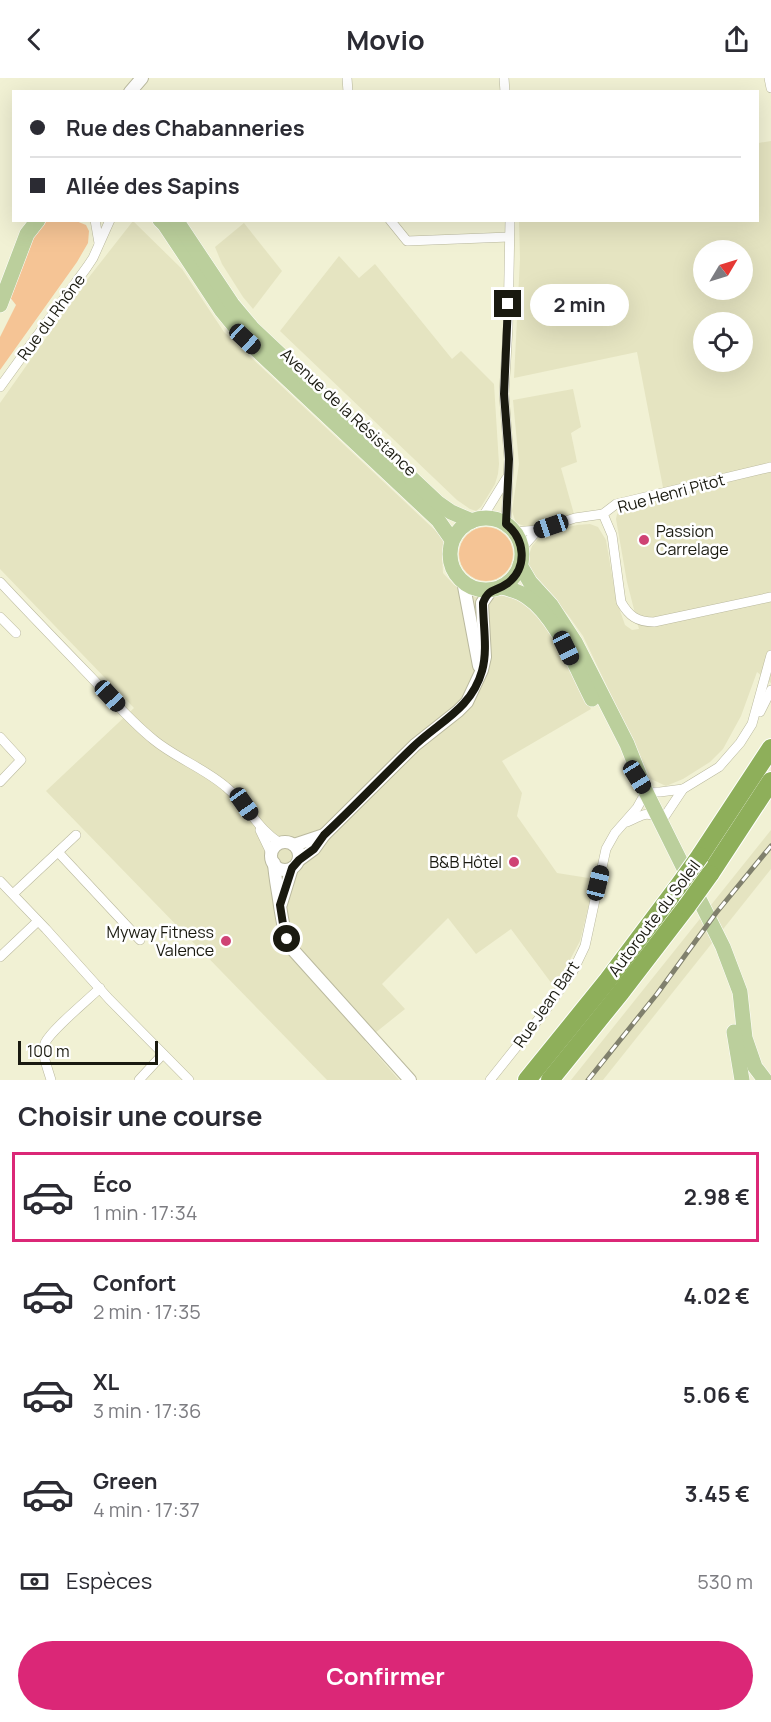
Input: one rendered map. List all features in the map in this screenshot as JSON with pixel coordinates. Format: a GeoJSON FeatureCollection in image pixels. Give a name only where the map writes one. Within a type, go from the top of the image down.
{"type":"FeatureCollection","features":[{"type":"Feature","properties":{"kind":"highway","name":"Autoroute du Soleil"},"geometry":{"type":"LineString","coordinates":[[528,1080],[608,980],[677,888],[771,748]]}},
{"type":"Feature","properties":{"kind":"highway","name":"Autoroute du Soleil"},"geometry":{"type":"LineString","coordinates":[[550,1080],[687,906],[771,781]]}},
{"type":"Feature","properties":{"kind":"main road"},"geometry":{"type":"LineString","coordinates":[[0,279],[24,222]]}},
{"type":"Feature","properties":{"kind":"main road"},"geometry":{"type":"LineString","coordinates":[[0,305],[27,234],[36,222]]}},
{"type":"Feature","properties":{"kind":"main road","name":"Avenue de la Résistance"},"geometry":{"type":"LineString","coordinates":[[162,222],[222,311],[245,339],[438,520],[452,540]]}},
{"type":"Feature","properties":{"kind":"main road","name":"Avenue de la Résistance"},"geometry":{"type":"LineString","coordinates":[[177,222],[232,304],[253,329],[438,503],[451,512],[477,520]]}},
{"type":"Feature","properties":{"kind":"main road"},"geometry":{"type":"LineString","coordinates":[[496,588],[513,578],[520,565],[519,540],[510,528],[490,518],[477,520],[457,532],[452,540],[450,553],[452,566],[463,581],[476,589],[513,589],[529,598],[551,622],[618,747],[646,792]]}},
{"type":"Feature","properties":{"kind":"main road"},"geometry":{"type":"LineString","coordinates":[[520,565],[530,582],[551,605],[575,642],[627,744],[646,792],[730,964],[740,992],[745,1038],[755,1067],[765,1080]]}},
{"type":"Feature","properties":{"kind":"main road"},"geometry":{"type":"LineString","coordinates":[[730,964],[731,1013],[742,1080]]}},
{"type":"Feature","properties":{"kind":"street"},"geometry":{"type":"LineString","coordinates":[[132,90],[142,78]]}},
{"type":"Feature","properties":{"kind":"street"},"geometry":{"type":"LineString","coordinates":[[769,78],[771,88]]}},
{"type":"Feature","properties":{"kind":"street"},"geometry":{"type":"LineString","coordinates":[[96,222],[99,246]]}},
{"type":"Feature","properties":{"kind":"street","name":"Rue du Rhône"},"geometry":{"type":"LineString","coordinates":[[0,387],[87,267],[109,222]]}},
{"type":"Feature","properties":{"kind":"street"},"geometry":{"type":"LineString","coordinates":[[392,222],[407,241],[509,237]]}},
{"type":"Feature","properties":{"kind":"street"},"geometry":{"type":"LineString","coordinates":[[510,222],[504,394],[509,459],[507,477],[510,528]]}},
{"type":"Feature","properties":{"kind":"street","name":"Rue Henri Pitot"},"geometry":{"type":"LineString","coordinates":[[510,528],[538,530],[575,518],[603,514],[616,504],[771,467]]}},
{"type":"Feature","properties":{"kind":"street"},"geometry":{"type":"LineString","coordinates":[[477,520],[507,477]]}},
{"type":"Feature","properties":{"kind":"street"},"geometry":{"type":"LineString","coordinates":[[603,514],[612,535],[621,602],[627,611],[644,622],[654,622],[771,597]]}},
{"type":"Feature","properties":{"kind":"street"},"geometry":{"type":"LineString","coordinates":[[521,549],[538,530]]}},
{"type":"Feature","properties":{"kind":"street"},"geometry":{"type":"LineString","coordinates":[[463,581],[478,661],[479,679]]}},
{"type":"Feature","properties":{"kind":"street"},"geometry":{"type":"LineString","coordinates":[[0,582],[123,711],[152,738],[167,750],[216,779],[244,804],[258,825],[273,859],[282,869],[295,864],[314,849],[324,835],[415,745],[467,702],[479,679],[485,657],[483,603],[496,588]]}},
{"type":"Feature","properties":{"kind":"street"},"geometry":{"type":"LineString","coordinates":[[0,617],[16,633]]}},
{"type":"Feature","properties":{"kind":"street"},"geometry":{"type":"LineString","coordinates":[[752,724],[771,654]]}},
{"type":"Feature","properties":{"kind":"street"},"geometry":{"type":"LineString","coordinates":[[625,823],[644,814],[650,814],[660,820],[683,789],[719,767],[740,743],[771,690]]}},
{"type":"Feature","properties":{"kind":"street"},"geometry":{"type":"LineString","coordinates":[[0,737],[21,760],[0,782]]}},
{"type":"Feature","properties":{"kind":"street"},"geometry":{"type":"LineString","coordinates":[[646,792],[683,789]]}},
{"type":"Feature","properties":{"kind":"street","name":"Rue Jean Bart"},"geometry":{"type":"LineString","coordinates":[[490,1080],[545,1011],[573,970],[585,946],[606,849],[615,833],[637,808],[646,792]]}},
{"type":"Feature","properties":{"kind":"street"},"geometry":{"type":"LineString","coordinates":[[258,825],[280,843]]}},
{"type":"Feature","properties":{"kind":"street"},"geometry":{"type":"LineString","coordinates":[[13,894],[76,835]]}},
{"type":"Feature","properties":{"kind":"street"},"geometry":{"type":"LineString","coordinates":[[294,845],[324,835]]}},
{"type":"Feature","properties":{"kind":"street"},"geometry":{"type":"LineString","coordinates":[[280,905],[295,864],[297,849],[288,842],[276,846],[273,859],[275,881],[287,939],[294,951],[410,1080]]}},
{"type":"Feature","properties":{"kind":"street"},"geometry":{"type":"LineString","coordinates":[[58,852],[140,940]]}},
{"type":"Feature","properties":{"kind":"street"},"geometry":{"type":"LineString","coordinates":[[0,881],[189,1080]]}},
{"type":"Feature","properties":{"kind":"street"},"geometry":{"type":"LineString","coordinates":[[0,957],[38,921]]}},
{"type":"Feature","properties":{"kind":"street"},"geometry":{"type":"LineString","coordinates":[[51,1080],[44,1054],[45,1043],[53,1032],[100,988]]}},
{"type":"Feature","properties":{"kind":"street"},"geometry":{"type":"LineString","coordinates":[[139,1080],[163,1054]]}},
{"type":"Feature","properties":{"kind":"shaded area"},"geometry":{"type":"Polygon","coordinates":[[[771,141],[771,683],[757,672],[741,716],[723,749],[710,762],[683,779],[666,786],[651,779],[583,636],[529,570],[527,561],[532,546],[548,532],[577,525],[590,524],[598,527],[606,540],[616,599],[625,625],[632,630],[639,629],[627,582],[616,519],[617,514],[622,510],[665,498],[637,352],[514,378],[520,259],[519,222],[759,222],[759,143],[771,141]]]}},
{"type":"Feature","properties":{"kind":"shaded area"},"geometry":{"type":"Polygon","coordinates":[[[44,222],[78,222],[86,225],[89,231],[88,243],[77,262],[0,370],[0,337],[16,305],[9,296],[33,235],[44,222]]]}},
{"type":"Feature","properties":{"kind":"shaded area"},"geometry":{"type":"Polygon","coordinates":[[[134,222],[182,269],[224,332],[437,532],[444,542],[443,573],[454,585],[489,600],[502,594],[518,599],[531,608],[555,641],[591,709],[502,761],[522,793],[517,816],[557,873],[595,879],[580,941],[555,988],[511,929],[476,954],[448,918],[382,984],[405,1009],[365,1041],[399,1080],[327,1080],[46,791],[134,708],[0,569],[0,403],[86,281],[134,222]]]}},
{"type":"Feature","properties":{"kind":"shaded area"},"geometry":{"type":"Polygon","coordinates":[[[244,223],[282,271],[253,309],[222,264],[215,247],[244,223]]]}},
{"type":"Feature","properties":{"kind":"shaded area"},"geometry":{"type":"Polygon","coordinates":[[[339,256],[359,278],[375,264],[452,359],[461,351],[494,384],[498,474],[495,484],[476,511],[457,500],[280,331],[339,256]]]}},
{"type":"Feature","properties":{"kind":"shaded area"},"geometry":{"type":"Polygon","coordinates":[[[573,389],[581,427],[571,433],[577,462],[561,468],[574,514],[527,527],[516,523],[512,511],[519,464],[513,400],[573,389]]]}},
{"type":"Feature","properties":{"kind":"shaded area"},"geometry":{"type":"Polygon","coordinates":[[[481,527],[491,527],[501,531],[509,539],[513,554],[509,569],[501,577],[491,581],[481,581],[471,577],[463,569],[459,559],[459,549],[463,539],[471,531],[481,527]]]}},
{"type":"Feature","properties":{"kind":"shaded area"},"geometry":{"type":"Polygon","coordinates":[[[771,830],[771,869],[603,1080],[571,1080],[771,830]]]}},
{"type":"Feature","properties":{"kind":"railway"},"geometry":{"type":"LineString","coordinates":[[588,1080],[657,994],[716,913],[771,846]]}},
{"type":"Feature","properties":{"kind":"place","name":"Passion Carrelage"},"geometry":{"type":"Point","coordinates":[644,540]}},
{"type":"Feature","properties":{"kind":"place","name":"B&B Hôtel"},"geometry":{"type":"Point","coordinates":[514,862]}},
{"type":"Feature","properties":{"kind":"place","name":"Myway Fitness Valence"},"geometry":{"type":"Point","coordinates":[226,941]}},
{"type":"Feature","properties":{"kind":"route"},"geometry":{"type":"LineString","coordinates":[[287,939],[280,905],[292,868],[314,849],[324,835],[415,745],[467,702],[479,679],[485,657],[484,599],[491,590],[501,587],[513,578],[520,565],[522,557],[519,540],[506,524],[509,459],[504,394],[508,304]]}}]}
